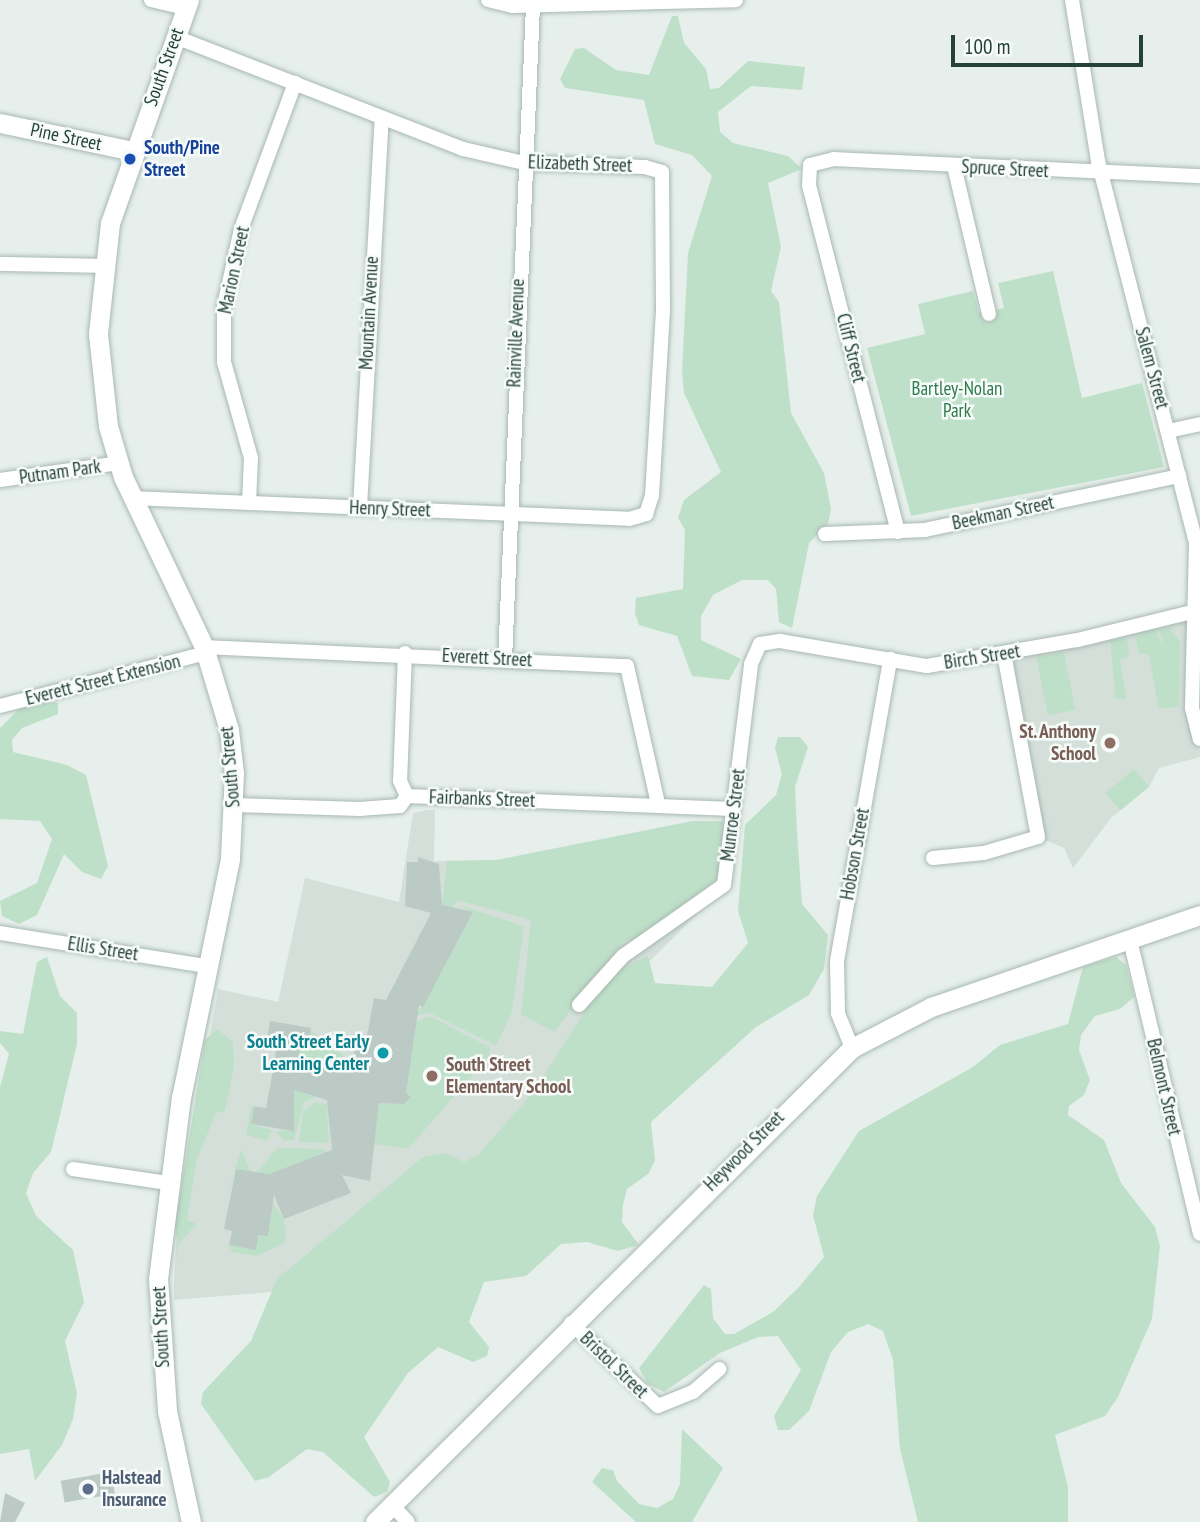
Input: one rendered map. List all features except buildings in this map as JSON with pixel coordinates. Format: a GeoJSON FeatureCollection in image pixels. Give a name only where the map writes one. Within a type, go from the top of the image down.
{"type":"FeatureCollection","features":[{"type":"Feature","properties":{"kind":"main road","name":"South Street"},"geometry":{"type":"LineString","coordinates":[[187,4],[132,151],[102,266],[101,378],[119,463],[131,498],[205,650],[229,730],[235,805],[168,1183],[158,1278],[160,1340],[167,1411],[191,1522]]}},
{"type":"Feature","properties":{"kind":"main road","name":"Pine Street"},"geometry":{"type":"LineString","coordinates":[[0,122],[132,151]]}},
{"type":"Feature","properties":{"kind":"main road","name":"Heywood Street"},"geometry":{"type":"LineString","coordinates":[[375,1522],[571,1323],[852,1048],[931,1007],[1200,915]]}},
{"type":"Feature","properties":{"kind":"street"},"geometry":{"type":"LineString","coordinates":[[151,0],[187,4]]}},
{"type":"Feature","properties":{"kind":"street"},"geometry":{"type":"LineString","coordinates":[[488,0],[533,5],[605,1],[736,0]]}},
{"type":"Feature","properties":{"kind":"street","name":"Salem Street"},"geometry":{"type":"LineString","coordinates":[[1072,0],[1101,174],[1196,543],[1192,708],[1200,739]]}},
{"type":"Feature","properties":{"kind":"street","name":"Rainville Avenue"},"geometry":{"type":"LineString","coordinates":[[505,660],[509,513],[533,5]]}},
{"type":"Feature","properties":{"kind":"street","name":"Elizabeth Street"},"geometry":{"type":"LineString","coordinates":[[175,37],[382,120],[463,149],[524,163],[645,167],[664,177],[661,370],[646,514]]}},
{"type":"Feature","properties":{"kind":"street","name":"Marion Street"},"geometry":{"type":"LineString","coordinates":[[249,503],[251,458],[224,362],[224,306],[241,229],[295,83]]}},
{"type":"Feature","properties":{"kind":"street","name":"Mountain Avenue"},"geometry":{"type":"LineString","coordinates":[[360,507],[382,120]]}},
{"type":"Feature","properties":{"kind":"street","name":"Spruce Street"},"geometry":{"type":"LineString","coordinates":[[810,165],[834,159],[1101,174],[1200,176]]}},
{"type":"Feature","properties":{"kind":"street","name":"Cliff Street"},"geometry":{"type":"LineString","coordinates":[[810,165],[809,185],[898,532]]}},
{"type":"Feature","properties":{"kind":"street"},"geometry":{"type":"LineString","coordinates":[[954,166],[989,314]]}},
{"type":"Feature","properties":{"kind":"street"},"geometry":{"type":"LineString","coordinates":[[0,264],[102,266]]}},
{"type":"Feature","properties":{"kind":"street"},"geometry":{"type":"LineString","coordinates":[[1168,432],[1200,424]]}},
{"type":"Feature","properties":{"kind":"street","name":"Putnam Park"},"geometry":{"type":"LineString","coordinates":[[0,480],[119,463]]}},
{"type":"Feature","properties":{"kind":"street","name":"Beekman Street"},"geometry":{"type":"LineString","coordinates":[[825,534],[898,532],[1179,476]]}},
{"type":"Feature","properties":{"kind":"street","name":"Henry Street"},"geometry":{"type":"LineString","coordinates":[[131,498],[629,519],[646,514]]}},
{"type":"Feature","properties":{"kind":"street","name":"Birch Street"},"geometry":{"type":"LineString","coordinates":[[762,643],[780,640],[927,666],[1004,654],[1196,610]]}},
{"type":"Feature","properties":{"kind":"street","name":"Munroe Street"},"geometry":{"type":"LineString","coordinates":[[579,1004],[622,956],[721,888],[751,664],[762,643]]}},
{"type":"Feature","properties":{"kind":"street","name":"Everett Street"},"geometry":{"type":"LineString","coordinates":[[205,650],[405,653],[631,668],[658,804]]}},
{"type":"Feature","properties":{"kind":"street","name":"Everett Street Extension"},"geometry":{"type":"LineString","coordinates":[[0,706],[205,650]]}},
{"type":"Feature","properties":{"kind":"street"},"geometry":{"type":"LineString","coordinates":[[405,653],[400,780],[407,796]]}},
{"type":"Feature","properties":{"kind":"street"},"geometry":{"type":"LineString","coordinates":[[933,858],[984,853],[1038,837],[1004,654]]}},
{"type":"Feature","properties":{"kind":"street","name":"Hobson Street"},"geometry":{"type":"LineString","coordinates":[[852,1048],[838,1013],[837,961],[890,659]]}},
{"type":"Feature","properties":{"kind":"street","name":"Fairbanks Street"},"geometry":{"type":"LineString","coordinates":[[235,805],[359,810],[400,806],[407,796],[733,809]]}},
{"type":"Feature","properties":{"kind":"street","name":"Ellis Street"},"geometry":{"type":"LineString","coordinates":[[0,933],[207,966]]}},
{"type":"Feature","properties":{"kind":"street","name":"Belmont Street"},"geometry":{"type":"LineString","coordinates":[[1130,940],[1200,1234]]}},
{"type":"Feature","properties":{"kind":"street"},"geometry":{"type":"LineString","coordinates":[[73,1169],[168,1183]]}},
{"type":"Feature","properties":{"kind":"street","name":"Bristol Street"},"geometry":{"type":"LineString","coordinates":[[571,1323],[658,1406],[693,1392],[719,1369]]}},
{"type":"Feature","properties":{"kind":"street"},"geometry":{"type":"LineString","coordinates":[[392,1505],[408,1522]]}},
{"type":"Feature","properties":{"kind":"shaded area","name":"St. Anthony School"},"geometry":{"type":"Polygon","coordinates":[[[1193,611],[1200,757],[1159,768],[1149,787],[1111,818],[1073,868],[1064,848],[1038,837],[1004,654],[1193,611]]]}},
{"type":"Feature","properties":{"kind":"shaded area","name":"South Street Elementary School"},"geometry":{"type":"Polygon","coordinates":[[[435,810],[434,861],[497,860],[693,821],[725,823],[719,878],[692,895],[696,915],[626,985],[484,1281],[402,1366],[319,1255],[271,1292],[174,1300],[174,1284],[177,1227],[218,989],[278,1002],[305,878],[399,902],[413,813],[435,810]]]}},
{"type":"Feature","properties":{"kind":"green space"},"geometry":{"type":"Polygon","coordinates":[[[672,16],[678,16],[684,43],[706,69],[710,89],[719,88],[748,61],[805,67],[802,90],[751,86],[718,112],[720,132],[733,143],[788,156],[802,169],[768,183],[781,247],[771,291],[779,302],[791,413],[824,473],[831,509],[828,524],[809,543],[792,628],[779,622],[776,589],[768,580],[742,580],[713,595],[701,616],[701,640],[741,659],[729,680],[692,676],[677,636],[639,625],[635,614],[636,598],[683,589],[685,530],[678,518],[684,500],[721,472],[684,393],[682,371],[688,253],[712,176],[692,155],[655,144],[644,100],[565,88],[560,79],[575,49],[584,48],[616,70],[649,75],[672,16]]]}},
{"type":"Feature","properties":{"kind":"green space","name":"Bartley-Nolan Park"},"geometry":{"type":"Polygon","coordinates":[[[1053,271],[1082,398],[1142,383],[1164,467],[911,516],[867,348],[925,334],[918,304],[973,291],[979,313],[1004,308],[998,283],[1053,271]]]}},
{"type":"Feature","properties":{"kind":"green space"},"geometry":{"type":"Polygon","coordinates":[[[1169,628],[1180,641],[1179,706],[1164,709],[1158,706],[1149,654],[1139,654],[1135,635],[1156,630],[1165,650],[1159,630],[1169,628]]]}},
{"type":"Feature","properties":{"kind":"green space"},"geometry":{"type":"Polygon","coordinates":[[[1127,638],[1129,656],[1120,659],[1126,699],[1116,699],[1110,641],[1127,638]]]}},
{"type":"Feature","properties":{"kind":"green space"},"geometry":{"type":"Polygon","coordinates":[[[1064,652],[1075,710],[1048,715],[1037,657],[1064,652]]]}},
{"type":"Feature","properties":{"kind":"green space"},"geometry":{"type":"Polygon","coordinates":[[[50,701],[58,703],[58,714],[22,728],[12,740],[13,752],[67,765],[86,775],[108,866],[101,879],[82,872],[64,854],[37,915],[19,924],[2,916],[0,901],[37,883],[52,839],[40,821],[0,819],[0,728],[19,709],[50,701]]]}},
{"type":"Feature","properties":{"kind":"green space"},"geometry":{"type":"Polygon","coordinates":[[[778,737],[800,737],[808,747],[795,787],[802,904],[828,935],[824,969],[809,995],[756,1027],[651,1122],[655,1161],[648,1174],[627,1189],[623,1205],[622,1222],[639,1245],[618,1251],[587,1242],[561,1244],[526,1276],[484,1282],[469,1322],[489,1347],[487,1356],[473,1362],[438,1347],[408,1373],[364,1437],[390,1482],[387,1492],[374,1497],[323,1452],[307,1449],[269,1477],[255,1481],[201,1404],[203,1392],[251,1341],[277,1279],[423,1157],[446,1153],[464,1162],[478,1155],[534,1091],[603,983],[623,968],[648,956],[655,983],[712,987],[748,943],[738,911],[745,825],[776,795],[782,774],[775,748],[778,737]]]}},
{"type":"Feature","properties":{"kind":"green space"},"geometry":{"type":"Polygon","coordinates":[[[1134,769],[1149,787],[1120,810],[1106,793],[1134,769]]]}},
{"type":"Feature","properties":{"kind":"green space"},"geometry":{"type":"Polygon","coordinates":[[[693,821],[723,821],[719,878],[640,938],[624,941],[554,1032],[521,1014],[531,920],[457,900],[451,909],[442,905],[447,861],[497,860],[693,821]]]}},
{"type":"Feature","properties":{"kind":"green space"},"geometry":{"type":"Polygon","coordinates":[[[459,905],[524,926],[512,1012],[496,1046],[428,1012],[416,1016],[473,913],[459,905]]]}},
{"type":"Feature","properties":{"kind":"green space"},"geometry":{"type":"Polygon","coordinates":[[[47,957],[60,996],[77,1013],[77,1044],[51,1152],[33,1173],[26,1193],[36,1216],[73,1250],[84,1302],[65,1341],[77,1393],[73,1419],[62,1445],[35,1481],[29,1449],[0,1454],[0,1087],[9,1054],[0,1043],[0,1031],[23,1034],[37,962],[47,957]]]}},
{"type":"Feature","properties":{"kind":"green space"},"geometry":{"type":"Polygon","coordinates":[[[1116,957],[1126,965],[1134,997],[1120,1009],[1095,1016],[1081,1035],[1079,1050],[1090,1080],[1084,1095],[1069,1106],[1068,1115],[1104,1140],[1121,1183],[1155,1227],[1160,1246],[1152,1319],[1118,1397],[1105,1416],[1055,1435],[1068,1487],[1068,1522],[918,1522],[900,1449],[893,1360],[883,1331],[868,1324],[848,1332],[831,1352],[809,1411],[789,1430],[778,1430],[774,1416],[801,1370],[778,1336],[758,1337],[720,1353],[664,1392],[648,1384],[639,1368],[704,1285],[711,1289],[713,1318],[725,1334],[734,1334],[773,1312],[799,1287],[824,1257],[813,1215],[817,1196],[859,1131],[973,1067],[1000,1045],[1068,1024],[1083,967],[1116,957]]]}},
{"type":"Feature","properties":{"kind":"green space"},"geometry":{"type":"Polygon","coordinates":[[[429,1016],[490,1047],[489,1056],[408,1149],[374,1144],[379,1103],[403,1104],[416,1022],[429,1016]]]}},
{"type":"Feature","properties":{"kind":"green space"},"geometry":{"type":"Polygon","coordinates":[[[217,1029],[233,1042],[234,1067],[225,1111],[216,1113],[197,1159],[187,1220],[197,1224],[178,1244],[175,1226],[205,1040],[217,1029]]]}},
{"type":"Feature","properties":{"kind":"green space"},"geometry":{"type":"Polygon","coordinates":[[[310,1030],[343,1055],[340,1073],[296,1069],[300,1044],[308,1045],[310,1030]]]}},
{"type":"Feature","properties":{"kind":"green space"},"geometry":{"type":"Polygon","coordinates":[[[294,1090],[317,1097],[304,1102],[294,1140],[285,1141],[275,1131],[294,1130],[294,1090]]]}},
{"type":"Feature","properties":{"kind":"green space"},"geometry":{"type":"Polygon","coordinates":[[[315,1102],[327,1104],[329,1143],[299,1142],[303,1111],[315,1102]]]}},
{"type":"Feature","properties":{"kind":"green space"},"geometry":{"type":"Polygon","coordinates":[[[251,1106],[266,1106],[254,1107],[251,1124],[272,1130],[267,1141],[246,1135],[251,1106]]]}},
{"type":"Feature","properties":{"kind":"green space"},"geometry":{"type":"Polygon","coordinates":[[[277,1148],[324,1149],[326,1152],[269,1174],[257,1172],[277,1148]]]}},
{"type":"Feature","properties":{"kind":"green space"},"geometry":{"type":"Polygon","coordinates":[[[241,1150],[251,1171],[236,1169],[224,1206],[241,1150]]]}},
{"type":"Feature","properties":{"kind":"green space"},"geometry":{"type":"Polygon","coordinates":[[[273,1203],[284,1219],[286,1242],[257,1256],[232,1252],[229,1245],[256,1250],[258,1235],[268,1236],[273,1203]]]}},
{"type":"Feature","properties":{"kind":"green space"},"geometry":{"type":"Polygon","coordinates":[[[682,1429],[723,1468],[692,1522],[636,1522],[592,1482],[602,1468],[613,1470],[617,1481],[639,1504],[657,1508],[673,1499],[680,1484],[682,1429]]]}},
{"type":"Feature","properties":{"kind":"place","name":"South/Pine Street"},"geometry":{"type":"Point","coordinates":[130,159]}},
{"type":"Feature","properties":{"kind":"place","name":"St. Anthony School"},"geometry":{"type":"Point","coordinates":[1110,743]}},
{"type":"Feature","properties":{"kind":"place","name":"South Street Early Learning Center"},"geometry":{"type":"Point","coordinates":[383,1053]}},
{"type":"Feature","properties":{"kind":"place","name":"South Street Elementary School"},"geometry":{"type":"Point","coordinates":[432,1076]}},
{"type":"Feature","properties":{"kind":"place","name":"Halstead Insurance"},"geometry":{"type":"Point","coordinates":[88,1489]}}]}
